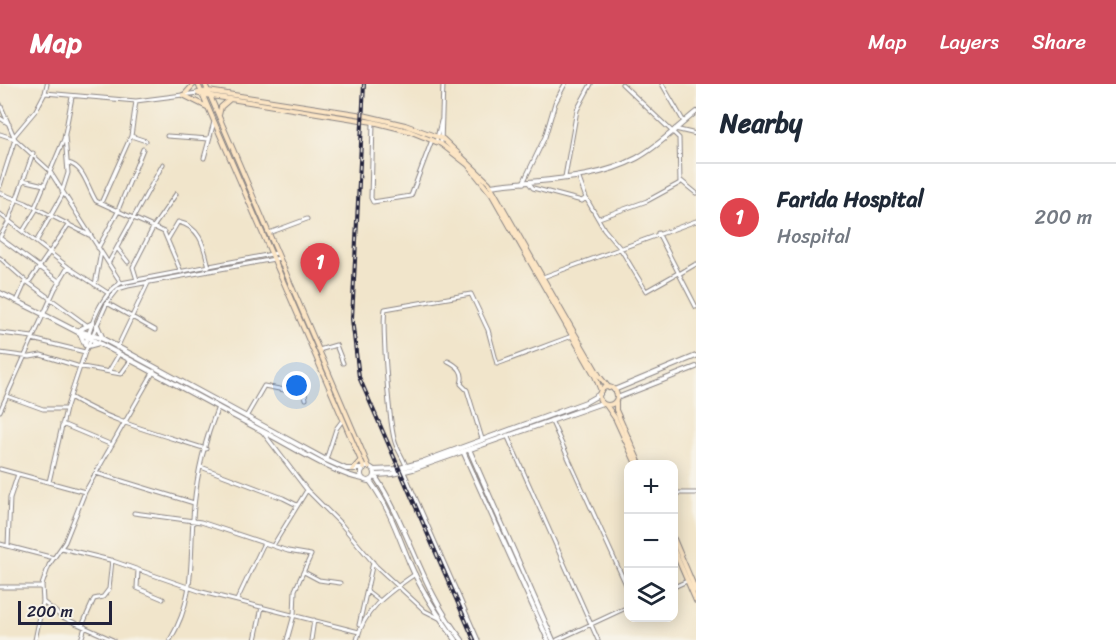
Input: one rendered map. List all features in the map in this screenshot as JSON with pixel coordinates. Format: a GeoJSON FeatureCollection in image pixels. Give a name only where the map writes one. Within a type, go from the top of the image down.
{"type":"FeatureCollection","features":[{"type":"Feature","properties":{"kind":"main road"},"geometry":{"type":"LineString","coordinates":[[211,112],[202,103],[183,96],[196,84],[211,112],[342,421],[365,468]]}},
{"type":"Feature","properties":{"kind":"main road"},"geometry":{"type":"LineString","coordinates":[[204,84],[319,350],[365,468]]}},
{"type":"Feature","properties":{"kind":"main road"},"geometry":{"type":"LineString","coordinates":[[201,93],[363,115],[435,140]]}},
{"type":"Feature","properties":{"kind":"main road"},"geometry":{"type":"LineString","coordinates":[[209,94],[229,100],[373,122],[442,142],[474,166],[491,186],[511,218],[514,229],[601,392],[604,404],[615,418],[634,460]]}},
{"type":"Feature","properties":{"kind":"main road"},"geometry":{"type":"LineString","coordinates":[[219,117],[220,107],[229,100]]}},
{"type":"Feature","properties":{"kind":"main road"},"geometry":{"type":"LineString","coordinates":[[442,142],[480,178],[507,222],[514,229],[600,377],[612,389],[616,400],[616,410],[638,460]]}},
{"type":"Feature","properties":{"kind":"main road"},"geometry":{"type":"LineString","coordinates":[[601,392],[612,389]]}},
{"type":"Feature","properties":{"kind":"main road"},"geometry":{"type":"LineString","coordinates":[[604,404],[616,400]]}},
{"type":"Feature","properties":{"kind":"main road"},"geometry":{"type":"LineString","coordinates":[[353,469],[361,460]]}},
{"type":"Feature","properties":{"kind":"main road"},"geometry":{"type":"LineString","coordinates":[[678,548],[696,591]]}},
{"type":"Feature","properties":{"kind":"main road"},"geometry":{"type":"LineString","coordinates":[[678,560],[696,601]]}},
{"type":"Feature","properties":{"kind":"street"},"geometry":{"type":"LineString","coordinates":[[0,186],[15,137],[36,110],[47,84]]}},
{"type":"Feature","properties":{"kind":"street"},"geometry":{"type":"LineString","coordinates":[[442,142],[443,84]]}},
{"type":"Feature","properties":{"kind":"street"},"geometry":{"type":"LineString","coordinates":[[523,183],[545,137],[555,103],[565,84]]}},
{"type":"Feature","properties":{"kind":"street"},"geometry":{"type":"LineString","coordinates":[[565,177],[577,110],[591,84]]}},
{"type":"Feature","properties":{"kind":"street"},"geometry":{"type":"LineString","coordinates":[[599,218],[647,201],[678,186],[680,180],[679,142],[674,130],[622,84]]}},
{"type":"Feature","properties":{"kind":"street"},"geometry":{"type":"LineString","coordinates":[[662,84],[684,122]]}},
{"type":"Feature","properties":{"kind":"street"},"geometry":{"type":"LineString","coordinates":[[45,93],[136,101],[201,93]]}},
{"type":"Feature","properties":{"kind":"street"},"geometry":{"type":"LineString","coordinates":[[22,231],[35,208],[65,136],[72,97]]}},
{"type":"Feature","properties":{"kind":"street"},"geometry":{"type":"LineString","coordinates":[[101,204],[131,137],[136,101]]}},
{"type":"Feature","properties":{"kind":"street"},"geometry":{"type":"LineString","coordinates":[[0,104],[15,137],[51,172],[121,283]]}},
{"type":"Feature","properties":{"kind":"street"},"geometry":{"type":"LineString","coordinates":[[491,186],[529,183],[614,169],[638,158],[696,112]]}},
{"type":"Feature","properties":{"kind":"street"},"geometry":{"type":"LineString","coordinates":[[373,122],[371,198],[373,202],[411,196],[435,140],[442,116]]}},
{"type":"Feature","properties":{"kind":"street"},"geometry":{"type":"LineString","coordinates":[[0,118],[10,125]]}},
{"type":"Feature","properties":{"kind":"street"},"geometry":{"type":"LineString","coordinates":[[204,158],[214,122]]}},
{"type":"Feature","properties":{"kind":"street"},"geometry":{"type":"LineString","coordinates":[[674,130],[696,134]]}},
{"type":"Feature","properties":{"kind":"street"},"geometry":{"type":"LineString","coordinates":[[0,134],[15,137]]}},
{"type":"Feature","properties":{"kind":"street"},"geometry":{"type":"LineString","coordinates":[[36,242],[63,193],[68,173],[65,136]]}},
{"type":"Feature","properties":{"kind":"street"},"geometry":{"type":"LineString","coordinates":[[166,136],[209,140]]}},
{"type":"Feature","properties":{"kind":"street"},"geometry":{"type":"LineString","coordinates":[[131,137],[146,141]]}},
{"type":"Feature","properties":{"kind":"street"},"geometry":{"type":"LineString","coordinates":[[95,285],[99,250],[143,149]]}},
{"type":"Feature","properties":{"kind":"street"},"geometry":{"type":"LineString","coordinates":[[33,153],[18,199],[0,237],[60,282]]}},
{"type":"Feature","properties":{"kind":"street"},"geometry":{"type":"LineString","coordinates":[[68,163],[75,165],[87,181],[95,200],[164,232],[181,272]]}},
{"type":"Feature","properties":{"kind":"street"},"geometry":{"type":"LineString","coordinates":[[109,262],[163,164]]}},
{"type":"Feature","properties":{"kind":"street"},"geometry":{"type":"LineString","coordinates":[[0,168],[5,169]]}},
{"type":"Feature","properties":{"kind":"street"},"geometry":{"type":"LineString","coordinates":[[578,176],[586,198],[604,229],[620,248],[646,291],[696,264]]}},
{"type":"Feature","properties":{"kind":"street"},"geometry":{"type":"LineString","coordinates":[[23,180],[45,185]]}},
{"type":"Feature","properties":{"kind":"street"},"geometry":{"type":"LineString","coordinates":[[680,180],[696,193]]}},
{"type":"Feature","properties":{"kind":"street"},"geometry":{"type":"LineString","coordinates":[[529,183],[533,188],[566,198],[582,201],[586,198]]}},
{"type":"Feature","properties":{"kind":"street"},"geometry":{"type":"LineString","coordinates":[[0,194],[18,199],[91,236]]}},
{"type":"Feature","properties":{"kind":"street"},"geometry":{"type":"LineString","coordinates":[[137,280],[133,267],[153,226],[176,194]]}},
{"type":"Feature","properties":{"kind":"street"},"geometry":{"type":"LineString","coordinates":[[0,214],[68,267],[108,293]]}},
{"type":"Feature","properties":{"kind":"street"},"geometry":{"type":"LineString","coordinates":[[269,233],[307,219]]}},
{"type":"Feature","properties":{"kind":"street"},"geometry":{"type":"LineString","coordinates":[[543,277],[696,221]]}},
{"type":"Feature","properties":{"kind":"street"},"geometry":{"type":"LineString","coordinates":[[168,239],[178,222],[195,230],[202,241],[209,267]]}},
{"type":"Feature","properties":{"kind":"street"},"geometry":{"type":"LineString","coordinates":[[17,301],[27,282],[41,268],[69,224]]}},
{"type":"Feature","properties":{"kind":"street"},"geometry":{"type":"LineString","coordinates":[[658,233],[696,308]]}},
{"type":"Feature","properties":{"kind":"street"},"geometry":{"type":"LineString","coordinates":[[117,248],[128,262]]}},
{"type":"Feature","properties":{"kind":"street"},"geometry":{"type":"LineString","coordinates":[[49,482],[66,409],[90,335],[108,293],[121,283],[271,255],[278,256]]}},
{"type":"Feature","properties":{"kind":"street"},"geometry":{"type":"LineString","coordinates":[[80,331],[95,324],[118,289],[273,260],[278,256]]}},
{"type":"Feature","properties":{"kind":"street"},"geometry":{"type":"LineString","coordinates":[[0,258],[27,282],[88,326]]}},
{"type":"Feature","properties":{"kind":"street"},"geometry":{"type":"LineString","coordinates":[[0,411],[43,314],[68,267]]}},
{"type":"Feature","properties":{"kind":"street"},"geometry":{"type":"LineString","coordinates":[[117,348],[148,283]]}},
{"type":"Feature","properties":{"kind":"street"},"geometry":{"type":"LineString","coordinates":[[0,293],[117,348],[261,430],[370,482],[384,501],[415,574],[439,618],[456,640]]}},
{"type":"Feature","properties":{"kind":"street"},"geometry":{"type":"LineString","coordinates":[[406,466],[396,443],[391,415],[385,350],[385,309],[471,294],[488,330],[497,364],[572,336]]}},
{"type":"Feature","properties":{"kind":"street"},"geometry":{"type":"LineString","coordinates":[[107,303],[155,330]]}},
{"type":"Feature","properties":{"kind":"street"},"geometry":{"type":"LineString","coordinates":[[95,324],[102,341],[119,354],[246,417],[326,460],[346,469],[365,468],[375,474],[394,511],[423,580],[447,622],[462,640]]}},
{"type":"Feature","properties":{"kind":"street"},"geometry":{"type":"LineString","coordinates":[[80,331],[87,345]]}},
{"type":"Feature","properties":{"kind":"street"},"geometry":{"type":"LineString","coordinates":[[0,333],[33,338],[85,352]]}},
{"type":"Feature","properties":{"kind":"street"},"geometry":{"type":"LineString","coordinates":[[87,345],[102,341]]}},
{"type":"Feature","properties":{"kind":"street"},"geometry":{"type":"LineString","coordinates":[[319,350],[336,345],[344,363]]}},
{"type":"Feature","properties":{"kind":"street"},"geometry":{"type":"LineString","coordinates":[[0,353],[24,356],[41,355],[120,374],[131,360]]}},
{"type":"Feature","properties":{"kind":"street"},"geometry":{"type":"LineString","coordinates":[[109,371],[119,354]]}},
{"type":"Feature","properties":{"kind":"street"},"geometry":{"type":"LineString","coordinates":[[612,389],[696,356]]}},
{"type":"Feature","properties":{"kind":"street"},"geometry":{"type":"LineString","coordinates":[[448,361],[460,369],[463,377],[461,384],[467,390],[482,439]]}},
{"type":"Feature","properties":{"kind":"street"},"geometry":{"type":"LineString","coordinates":[[616,400],[696,367]]}},
{"type":"Feature","properties":{"kind":"street"},"geometry":{"type":"LineString","coordinates":[[35,640],[43,602],[41,587],[85,492],[154,371]]}},
{"type":"Feature","properties":{"kind":"street"},"geometry":{"type":"LineString","coordinates":[[246,417],[264,386],[305,394],[306,399]]}},
{"type":"Feature","properties":{"kind":"street"},"geometry":{"type":"LineString","coordinates":[[370,482],[375,474],[406,466],[586,402],[601,392]]}},
{"type":"Feature","properties":{"kind":"street"},"geometry":{"type":"LineString","coordinates":[[7,396],[34,407],[66,409]]}},
{"type":"Feature","properties":{"kind":"street"},"geometry":{"type":"LineString","coordinates":[[70,397],[93,410],[206,450]]}},
{"type":"Feature","properties":{"kind":"street"},"geometry":{"type":"LineString","coordinates":[[375,474],[404,471],[604,404]]}},
{"type":"Feature","properties":{"kind":"street"},"geometry":{"type":"LineString","coordinates":[[171,640],[185,610],[189,588],[194,503],[201,467],[218,407]]}},
{"type":"Feature","properties":{"kind":"street"},"geometry":{"type":"LineString","coordinates":[[551,420],[624,579]]}},
{"type":"Feature","properties":{"kind":"street"},"geometry":{"type":"LineString","coordinates":[[326,460],[336,429],[342,421]]}},
{"type":"Feature","properties":{"kind":"street"},"geometry":{"type":"LineString","coordinates":[[63,424],[112,445]]}},
{"type":"Feature","properties":{"kind":"street"},"geometry":{"type":"LineString","coordinates":[[261,430],[307,490],[341,524],[373,562],[425,611],[439,618]]}},
{"type":"Feature","properties":{"kind":"street"},"geometry":{"type":"LineString","coordinates":[[507,435],[598,640]]}},
{"type":"Feature","properties":{"kind":"street"},"geometry":{"type":"LineString","coordinates":[[469,449],[555,640],[624,610]]}},
{"type":"Feature","properties":{"kind":"street"},"geometry":{"type":"LineString","coordinates":[[463,451],[548,640]]}},
{"type":"Feature","properties":{"kind":"street"},"geometry":{"type":"LineString","coordinates":[[201,467],[297,505]]}},
{"type":"Feature","properties":{"kind":"street"},"geometry":{"type":"LineString","coordinates":[[363,479],[360,474],[365,468]]}},
{"type":"Feature","properties":{"kind":"street"},"geometry":{"type":"LineString","coordinates":[[0,469],[85,492]]}},
{"type":"Feature","properties":{"kind":"street"},"geometry":{"type":"LineString","coordinates":[[404,471],[478,640]]}},
{"type":"Feature","properties":{"kind":"street"},"geometry":{"type":"LineString","coordinates":[[96,473],[194,503]]}},
{"type":"Feature","properties":{"kind":"street"},"geometry":{"type":"LineString","coordinates":[[8,546],[10,498],[18,474]]}},
{"type":"Feature","properties":{"kind":"street"},"geometry":{"type":"LineString","coordinates":[[274,544],[307,490]]}},
{"type":"Feature","properties":{"kind":"street"},"geometry":{"type":"LineString","coordinates":[[678,493],[696,493]]}},
{"type":"Feature","properties":{"kind":"street"},"geometry":{"type":"LineString","coordinates":[[134,513],[193,521],[311,555],[295,590],[294,615],[287,640]]}},
{"type":"Feature","properties":{"kind":"street"},"geometry":{"type":"LineString","coordinates":[[237,600],[264,543]]}},
{"type":"Feature","properties":{"kind":"street"},"geometry":{"type":"LineString","coordinates":[[0,544],[54,558]]}},
{"type":"Feature","properties":{"kind":"street"},"geometry":{"type":"LineString","coordinates":[[61,548],[111,560],[189,588],[358,631]]}},
{"type":"Feature","properties":{"kind":"street"},"geometry":{"type":"LineString","coordinates":[[81,640],[94,599],[103,597],[109,589],[111,560]]}},
{"type":"Feature","properties":{"kind":"street"},"geometry":{"type":"LineString","coordinates":[[357,640],[373,562]]}},
{"type":"Feature","properties":{"kind":"street"},"geometry":{"type":"LineString","coordinates":[[138,570],[137,588],[163,599]]}},
{"type":"Feature","properties":{"kind":"street"},"geometry":{"type":"LineString","coordinates":[[304,572],[319,580],[340,583]]}},
{"type":"Feature","properties":{"kind":"street"},"geometry":{"type":"LineString","coordinates":[[358,631],[366,615],[380,601],[415,574]]}},
{"type":"Feature","properties":{"kind":"street"},"geometry":{"type":"LineString","coordinates":[[678,585],[687,581]]}},
{"type":"Feature","properties":{"kind":"street"},"geometry":{"type":"LineString","coordinates":[[0,587],[41,587]]}},
{"type":"Feature","properties":{"kind":"street"},"geometry":{"type":"LineString","coordinates":[[366,591],[380,601]]}},
{"type":"Feature","properties":{"kind":"street"},"geometry":{"type":"LineString","coordinates":[[43,602],[56,613],[113,640]]}},
{"type":"Feature","properties":{"kind":"street"},"geometry":{"type":"LineString","coordinates":[[255,640],[262,607]]}},
{"type":"Feature","properties":{"kind":"street"},"geometry":{"type":"LineString","coordinates":[[311,640],[314,620]]}},
{"type":"Feature","properties":{"kind":"railway"},"geometry":{"type":"LineString","coordinates":[[364,84],[352,319],[359,377],[474,640]]}},
{"type":"Feature","properties":{"kind":"place","name":"Farida Hospital"},"geometry":{"type":"Point","coordinates":[320,293]}}]}
